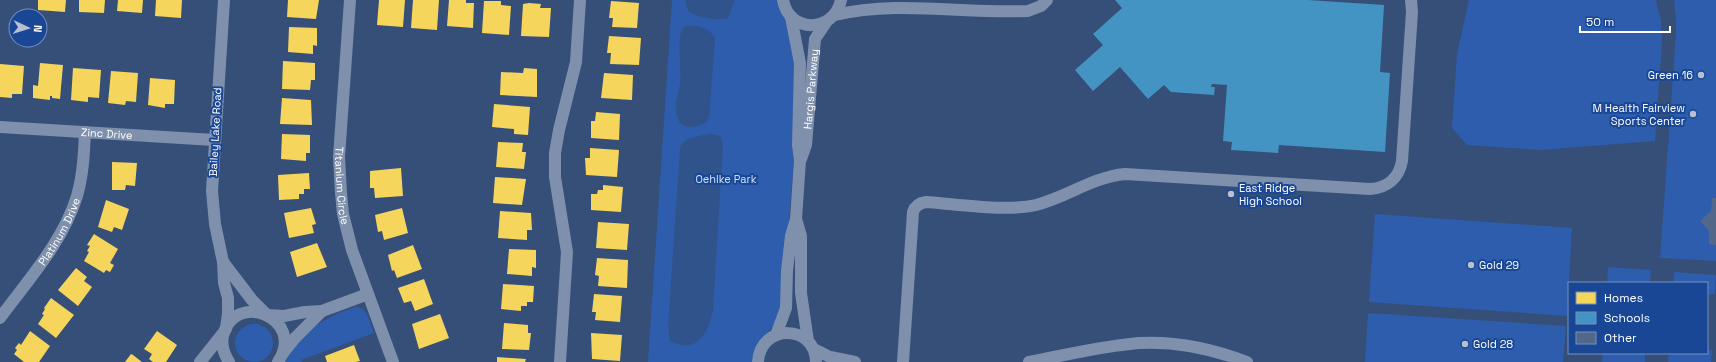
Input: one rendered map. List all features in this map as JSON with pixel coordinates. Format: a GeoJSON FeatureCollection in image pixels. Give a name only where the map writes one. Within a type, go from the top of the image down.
{"type":"FeatureCollection","features":[{"type":"Feature","properties":{"kind":"street","name":"Bailey Lake Road"},"geometry":{"type":"LineString","coordinates":[[224,0],[213,169],[214,210],[218,242],[223,262],[224,282],[229,304],[226,329],[223,338],[223,348],[229,362]]}},
{"type":"Feature","properties":{"kind":"street","name":"Titanium Circle"},"geometry":{"type":"LineString","coordinates":[[350,0],[340,150],[340,181],[346,225],[368,294],[393,362]]}},
{"type":"Feature","properties":{"kind":"street"},"geometry":{"type":"LineString","coordinates":[[560,362],[567,252],[555,177],[555,153],[558,130],[576,62],[580,0]]}},
{"type":"Feature","properties":{"kind":"street","name":"Hargis Parkway"},"geometry":{"type":"LineString","coordinates":[[776,334],[786,308],[788,264],[791,236],[796,219],[800,160],[798,145],[800,63],[791,17],[786,10],[783,0]]}},
{"type":"Feature","properties":{"kind":"street","name":"Hargis Parkway"},"geometry":{"type":"LineString","coordinates":[[800,160],[806,145],[815,38],[831,18],[841,0]]}},
{"type":"Feature","properties":{"kind":"street"},"geometry":{"type":"LineString","coordinates":[[791,17],[799,23],[809,26],[818,25],[856,8],[891,1],[1022,11],[1036,9],[1047,0]]}},
{"type":"Feature","properties":{"kind":"street"},"geometry":{"type":"LineString","coordinates":[[903,362],[913,212],[920,203],[926,202],[1013,207],[1029,206],[1051,200],[1097,180],[1125,174],[1370,189],[1380,188],[1387,184],[1397,174],[1402,161],[1412,12],[1411,0]]}},
{"type":"Feature","properties":{"kind":"street","name":"Zinc Drive"},"geometry":{"type":"LineString","coordinates":[[0,127],[214,140]]}},
{"type":"Feature","properties":{"kind":"street","name":"Platinum Drive"},"geometry":{"type":"LineString","coordinates":[[0,318],[49,251],[68,220],[80,185],[84,158],[85,132]]}},
{"type":"Feature","properties":{"kind":"street","name":"Hargis Parkway"},"geometry":{"type":"LineString","coordinates":[[796,219],[801,236],[801,292],[811,345],[816,362]]}},
{"type":"Feature","properties":{"kind":"street","name":"Bailey Lake Road"},"geometry":{"type":"LineString","coordinates":[[223,262],[252,300],[266,314],[276,321],[283,332],[284,346],[280,359]]}},
{"type":"Feature","properties":{"kind":"street"},"geometry":{"type":"LineString","coordinates":[[200,362],[220,339],[234,318],[242,314],[254,312],[284,316],[305,312],[322,311],[368,294]]}},
{"type":"Feature","properties":{"kind":"street"},"geometry":{"type":"LineString","coordinates":[[280,359],[295,338],[322,311]]}},
{"type":"Feature","properties":{"kind":"street"},"geometry":{"type":"LineString","coordinates":[[758,362],[762,347],[768,340],[776,334],[793,333],[837,359],[855,362]]}},
{"type":"Feature","properties":{"kind":"street"},"geometry":{"type":"LineString","coordinates":[[1029,362],[1114,346],[1144,343],[1196,348],[1231,356],[1247,362]]}},
{"type":"Feature","properties":{"kind":"green space","name":"Oehlke Park"},"geometry":{"type":"Polygon","coordinates":[[[672,0],[779,0],[787,24],[795,59],[795,148],[782,302],[775,324],[765,336],[754,362],[648,362],[672,0]]]}},
{"type":"Feature","properties":{"kind":"green space"},"geometry":{"type":"Polygon","coordinates":[[[1469,0],[1656,0],[1661,21],[1662,40],[1655,141],[1540,150],[1467,145],[1452,128],[1457,54],[1469,0]]]}},
{"type":"Feature","properties":{"kind":"green space","name":"M Health Fairview Sports Center"},"geometry":{"type":"Polygon","coordinates":[[[1674,0],[1716,0],[1716,261],[1660,258],[1676,35],[1674,0]]]}},
{"type":"Feature","properties":{"kind":"green space","name":"Gold 29"},"geometry":{"type":"Polygon","coordinates":[[[1375,214],[1572,228],[1567,316],[1369,302],[1375,214]]]}},
{"type":"Feature","properties":{"kind":"green space"},"geometry":{"type":"Polygon","coordinates":[[[1608,267],[1651,270],[1650,282],[1607,282],[1608,267]]]}},
{"type":"Feature","properties":{"kind":"green space"},"geometry":{"type":"Polygon","coordinates":[[[1674,272],[1716,275],[1715,294],[1708,294],[1708,282],[1674,282],[1674,272]]]}},
{"type":"Feature","properties":{"kind":"green space"},"geometry":{"type":"Polygon","coordinates":[[[356,307],[360,308],[366,313],[374,333],[301,360],[302,362],[286,362],[297,342],[305,334],[324,320],[356,307]]]}},
{"type":"Feature","properties":{"kind":"green space","name":"Gold 28"},"geometry":{"type":"Polygon","coordinates":[[[1368,313],[1566,326],[1563,362],[1365,362],[1368,313]]]}},
{"type":"Feature","properties":{"kind":"green space"},"geometry":{"type":"Polygon","coordinates":[[[250,324],[258,324],[268,329],[272,336],[272,350],[268,357],[258,362],[250,362],[240,357],[238,354],[235,347],[235,339],[240,329],[243,327],[250,324]]]}},
{"type":"Feature","properties":{"kind":"green space"},"geometry":{"type":"Polygon","coordinates":[[[1708,350],[1712,350],[1711,362],[1668,362],[1669,354],[1708,354],[1708,350]]]}},
{"type":"Feature","properties":{"kind":"green space"},"geometry":{"type":"Polygon","coordinates":[[[1603,354],[1645,354],[1645,362],[1602,362],[1603,354]]]}},
{"type":"Feature","properties":{"kind":"shaded area"},"geometry":{"type":"Polygon","coordinates":[[[685,0],[735,0],[728,18],[714,19],[690,12],[686,6],[685,0]]]}},
{"type":"Feature","properties":{"kind":"shaded area"},"geometry":{"type":"Polygon","coordinates":[[[685,26],[694,26],[706,29],[715,39],[709,117],[707,122],[695,127],[689,127],[681,124],[676,114],[676,101],[680,87],[679,46],[682,29],[685,26]]]}},
{"type":"Feature","properties":{"kind":"shaded area"},"geometry":{"type":"Polygon","coordinates":[[[712,134],[720,136],[723,143],[713,311],[708,328],[699,340],[694,344],[679,344],[670,341],[668,326],[680,148],[685,141],[689,139],[712,134]]]}},
{"type":"Feature","properties":{"kind":"building: Homes"},"geometry":{"type":"Polygon","coordinates":[[[38,0],[66,0],[65,12],[48,11],[48,8],[38,8],[38,0]]]}},
{"type":"Feature","properties":{"kind":"building: Homes"},"geometry":{"type":"Polygon","coordinates":[[[79,0],[105,0],[104,13],[79,12],[79,0]]]}},
{"type":"Feature","properties":{"kind":"building: Homes"},"geometry":{"type":"Polygon","coordinates":[[[118,0],[143,0],[142,13],[117,11],[118,0]]]}},
{"type":"Feature","properties":{"kind":"building: Homes"},"geometry":{"type":"Polygon","coordinates":[[[156,0],[182,0],[181,18],[155,16],[156,0]]]}},
{"type":"Feature","properties":{"kind":"building: Homes"},"geometry":{"type":"Polygon","coordinates":[[[288,0],[319,0],[316,19],[287,17],[288,0]]]}},
{"type":"Feature","properties":{"kind":"building: Homes"},"geometry":{"type":"Polygon","coordinates":[[[379,0],[405,0],[403,27],[377,25],[379,0]]]}},
{"type":"Feature","properties":{"kind":"building: Homes"},"geometry":{"type":"Polygon","coordinates":[[[413,0],[439,0],[437,30],[411,28],[413,0]]]}},
{"type":"Feature","properties":{"kind":"building: Homes"},"geometry":{"type":"Polygon","coordinates":[[[449,0],[466,0],[466,3],[474,3],[473,28],[447,26],[449,0]]]}},
{"type":"Feature","properties":{"kind":"building: Homes"},"geometry":{"type":"Polygon","coordinates":[[[484,1],[501,1],[501,5],[511,6],[509,35],[482,33],[484,1]]]}},
{"type":"Feature","properties":{"kind":"building: Homes"},"geometry":{"type":"Polygon","coordinates":[[[611,1],[639,3],[637,28],[612,27],[613,18],[609,18],[611,1]]]}},
{"type":"Feature","properties":{"kind":"building: Homes"},"geometry":{"type":"Polygon","coordinates":[[[523,4],[541,4],[540,8],[551,8],[549,37],[521,36],[523,4]]]}},
{"type":"Feature","properties":{"kind":"building: Homes"},"geometry":{"type":"Polygon","coordinates":[[[289,27],[317,28],[317,46],[313,45],[313,54],[288,52],[289,27]]]}},
{"type":"Feature","properties":{"kind":"building: Homes"},"geometry":{"type":"Polygon","coordinates":[[[609,36],[641,38],[639,65],[610,64],[611,53],[607,53],[609,36]]]}},
{"type":"Feature","properties":{"kind":"building: Homes"},"geometry":{"type":"Polygon","coordinates":[[[283,61],[315,63],[315,80],[311,80],[310,90],[282,89],[283,61]]]}},
{"type":"Feature","properties":{"kind":"building: Homes"},"geometry":{"type":"Polygon","coordinates":[[[40,63],[63,65],[60,99],[52,98],[52,96],[50,96],[50,100],[33,98],[33,85],[38,86],[40,63]]]}},
{"type":"Feature","properties":{"kind":"building: Homes"},"geometry":{"type":"Polygon","coordinates":[[[0,64],[24,66],[22,94],[12,94],[12,98],[0,97],[0,64]]]}},
{"type":"Feature","properties":{"kind":"building: Homes"},"geometry":{"type":"Polygon","coordinates":[[[73,68],[101,70],[99,98],[88,97],[88,102],[71,100],[73,68]]]}},
{"type":"Feature","properties":{"kind":"building: Homes"},"geometry":{"type":"Polygon","coordinates":[[[524,68],[537,69],[537,97],[500,95],[501,72],[523,73],[524,68]]]}},
{"type":"Feature","properties":{"kind":"building: Homes"},"geometry":{"type":"Polygon","coordinates":[[[111,71],[138,73],[136,102],[126,101],[125,105],[108,103],[111,71]]]}},
{"type":"Feature","properties":{"kind":"building: Homes"},"geometry":{"type":"Polygon","coordinates":[[[604,73],[633,75],[632,100],[601,98],[604,73]]]}},
{"type":"Feature","properties":{"kind":"building: Homes"},"geometry":{"type":"Polygon","coordinates":[[[150,78],[175,80],[174,104],[165,104],[165,108],[148,105],[150,78]]]}},
{"type":"Feature","properties":{"kind":"building: Homes"},"geometry":{"type":"Polygon","coordinates":[[[282,98],[311,100],[312,125],[280,124],[282,98]]]}},
{"type":"Feature","properties":{"kind":"building: Homes"},"geometry":{"type":"Polygon","coordinates":[[[494,104],[530,107],[528,135],[514,134],[514,129],[492,127],[494,104]]]}},
{"type":"Feature","properties":{"kind":"building: Homes"},"geometry":{"type":"Polygon","coordinates":[[[596,112],[620,114],[619,140],[591,138],[591,121],[595,121],[596,112]]]}},
{"type":"Feature","properties":{"kind":"building: Homes"},"geometry":{"type":"Polygon","coordinates":[[[282,134],[310,135],[310,153],[306,153],[306,161],[281,159],[282,134]]]}},
{"type":"Feature","properties":{"kind":"building: Homes"},"geometry":{"type":"Polygon","coordinates":[[[498,142],[523,143],[522,152],[526,152],[524,169],[496,167],[498,142]]]}},
{"type":"Feature","properties":{"kind":"building: Homes"},"geometry":{"type":"Polygon","coordinates":[[[590,148],[619,150],[617,177],[586,175],[585,158],[590,158],[590,148]]]}},
{"type":"Feature","properties":{"kind":"building: Homes"},"geometry":{"type":"Polygon","coordinates":[[[112,162],[137,163],[135,186],[126,185],[125,190],[112,190],[112,162]]]}},
{"type":"Feature","properties":{"kind":"building: Homes"},"geometry":{"type":"Polygon","coordinates":[[[401,168],[403,196],[375,198],[374,188],[370,188],[370,171],[401,168]]]}},
{"type":"Feature","properties":{"kind":"building: Homes"},"geometry":{"type":"Polygon","coordinates":[[[309,173],[310,189],[304,189],[304,194],[299,194],[299,199],[279,200],[278,175],[309,173]]]}},
{"type":"Feature","properties":{"kind":"building: Homes"},"geometry":{"type":"Polygon","coordinates":[[[495,177],[526,179],[522,205],[493,203],[495,177]]]}},
{"type":"Feature","properties":{"kind":"building: Homes"},"geometry":{"type":"Polygon","coordinates":[[[603,185],[623,187],[621,212],[591,210],[591,194],[597,194],[598,190],[603,190],[603,185]]]}},
{"type":"Feature","properties":{"kind":"building: Homes"},"geometry":{"type":"Polygon","coordinates":[[[106,200],[129,209],[122,230],[114,227],[112,232],[98,227],[106,200]]]}},
{"type":"Feature","properties":{"kind":"building: Homes"},"geometry":{"type":"Polygon","coordinates":[[[311,208],[316,224],[312,225],[314,233],[289,238],[284,213],[311,208]]]}},
{"type":"Feature","properties":{"kind":"building: Homes"},"geometry":{"type":"Polygon","coordinates":[[[402,208],[408,233],[384,240],[382,231],[378,232],[375,215],[402,208]]]}},
{"type":"Feature","properties":{"kind":"building: Homes"},"geometry":{"type":"Polygon","coordinates":[[[500,211],[531,213],[532,230],[527,230],[527,240],[498,238],[500,211]]]}},
{"type":"Feature","properties":{"kind":"building: Homes"},"geometry":{"type":"Polygon","coordinates":[[[598,222],[629,224],[627,250],[596,248],[598,222]]]}},
{"type":"Feature","properties":{"kind":"building: Homes"},"geometry":{"type":"Polygon","coordinates":[[[94,234],[118,249],[110,263],[114,265],[110,272],[106,270],[104,273],[84,261],[89,252],[87,251],[90,246],[87,245],[94,234]]]}},
{"type":"Feature","properties":{"kind":"building: Homes"},"geometry":{"type":"Polygon","coordinates":[[[317,243],[327,267],[297,277],[290,252],[317,243]]]}},
{"type":"Feature","properties":{"kind":"building: Homes"},"geometry":{"type":"Polygon","coordinates":[[[413,245],[422,269],[397,278],[394,270],[392,271],[388,255],[413,245]]]}},
{"type":"Feature","properties":{"kind":"building: Homes"},"geometry":{"type":"Polygon","coordinates":[[[509,249],[536,250],[536,268],[532,267],[532,276],[507,274],[509,249]]]}},
{"type":"Feature","properties":{"kind":"building: Homes"},"geometry":{"type":"Polygon","coordinates":[[[597,258],[628,260],[627,288],[598,286],[599,276],[595,275],[597,258]]]}},
{"type":"Feature","properties":{"kind":"building: Homes"},"geometry":{"type":"Polygon","coordinates":[[[76,268],[87,277],[84,281],[92,287],[78,306],[58,290],[76,268]]]}},
{"type":"Feature","properties":{"kind":"building: Homes"},"geometry":{"type":"Polygon","coordinates":[[[424,279],[433,304],[415,311],[411,301],[404,303],[398,288],[424,279]]]}},
{"type":"Feature","properties":{"kind":"building: Homes"},"geometry":{"type":"Polygon","coordinates":[[[503,284],[534,286],[533,302],[527,302],[527,306],[521,306],[521,311],[501,309],[503,284]]]}},
{"type":"Feature","properties":{"kind":"building: Homes"},"geometry":{"type":"Polygon","coordinates":[[[594,294],[622,296],[620,322],[595,320],[596,312],[592,312],[594,294]]]}},
{"type":"Feature","properties":{"kind":"building: Homes"},"geometry":{"type":"Polygon","coordinates":[[[51,298],[74,315],[56,338],[38,324],[44,315],[42,314],[45,309],[44,308],[51,298]]]}},
{"type":"Feature","properties":{"kind":"building: Homes"},"geometry":{"type":"Polygon","coordinates":[[[440,314],[449,338],[419,349],[412,324],[440,314]]]}},
{"type":"Feature","properties":{"kind":"building: Homes"},"geometry":{"type":"Polygon","coordinates":[[[504,323],[528,325],[528,333],[531,333],[529,350],[502,349],[504,323]]]}},
{"type":"Feature","properties":{"kind":"building: Homes"},"geometry":{"type":"Polygon","coordinates":[[[30,331],[50,346],[39,362],[24,362],[14,354],[17,350],[15,348],[19,343],[21,345],[30,331]]]}},
{"type":"Feature","properties":{"kind":"building: Homes"},"geometry":{"type":"Polygon","coordinates":[[[157,331],[177,345],[166,362],[153,362],[149,359],[152,354],[144,349],[157,331]]]}},
{"type":"Feature","properties":{"kind":"building: Homes"},"geometry":{"type":"Polygon","coordinates":[[[591,333],[622,335],[620,361],[592,359],[591,333]]]}},
{"type":"Feature","properties":{"kind":"building: Homes"},"geometry":{"type":"Polygon","coordinates":[[[354,345],[360,361],[327,362],[325,356],[354,345]]]}},
{"type":"Feature","properties":{"kind":"building: Homes"},"geometry":{"type":"Polygon","coordinates":[[[131,354],[133,355],[142,362],[125,362],[131,354]]]}},
{"type":"Feature","properties":{"kind":"building: Homes"},"geometry":{"type":"Polygon","coordinates":[[[497,357],[526,359],[525,362],[497,362],[497,357]]]}},
{"type":"Feature","properties":{"kind":"building: Schools","name":"East Ridge High School"},"geometry":{"type":"Polygon","coordinates":[[[1115,0],[1308,0],[1384,5],[1380,72],[1390,73],[1385,152],[1279,145],[1278,153],[1231,150],[1232,142],[1223,141],[1227,85],[1212,84],[1211,87],[1215,87],[1214,95],[1171,92],[1164,85],[1148,99],[1120,67],[1093,91],[1075,70],[1103,45],[1093,34],[1122,8],[1115,0]]]}},
{"type":"Feature","properties":{"kind":"building: Other"},"geometry":{"type":"Polygon","coordinates":[[[1712,198],[1716,198],[1716,245],[1709,244],[1709,231],[1700,221],[1711,211],[1712,198]]]}},
{"type":"Feature","properties":{"kind":"place","name":"Green 16"},"geometry":{"type":"Point","coordinates":[1701,75]}},
{"type":"Feature","properties":{"kind":"place","name":"M Health Fairview Sports Center"},"geometry":{"type":"Point","coordinates":[1693,114]}},
{"type":"Feature","properties":{"kind":"place","name":"East Ridge High School"},"geometry":{"type":"Point","coordinates":[1231,194]}},
{"type":"Feature","properties":{"kind":"place","name":"Gold 29"},"geometry":{"type":"Point","coordinates":[1471,265]}},
{"type":"Feature","properties":{"kind":"place","name":"Gold 28"},"geometry":{"type":"Point","coordinates":[1465,344]}}]}
